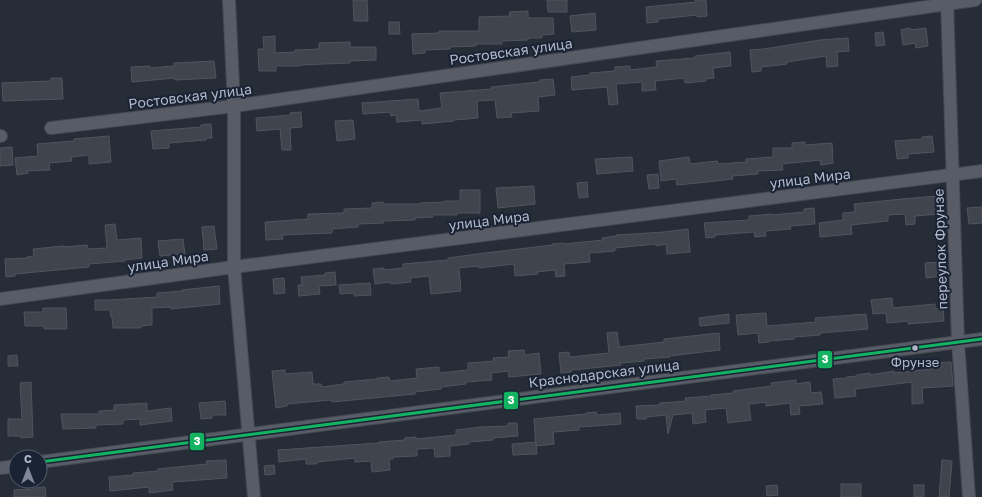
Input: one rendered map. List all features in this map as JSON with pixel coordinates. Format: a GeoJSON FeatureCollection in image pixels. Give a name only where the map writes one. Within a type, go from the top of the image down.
{"type":"FeatureCollection","features":[{"type":"Feature","properties":{"kind":"street"},"geometry":{"type":"LineString","coordinates":[[229,0],[234,106],[234,267],[254,497]]}},
{"type":"Feature","properties":{"kind":"street","name":"Ростовская улица"},"geometry":{"type":"LineString","coordinates":[[51,128],[234,106],[947,2],[975,0]]}},
{"type":"Feature","properties":{"kind":"street","name":"переулок Фрунзе"},"geometry":{"type":"LineString","coordinates":[[947,2],[958,342],[969,497]]}},
{"type":"Feature","properties":{"kind":"street","name":"улица Мира"},"geometry":{"type":"LineString","coordinates":[[0,299],[234,267],[982,171]]}},
{"type":"Feature","properties":{"kind":"street","name":"Краснодарская улица"},"geometry":{"type":"LineString","coordinates":[[48,461],[982,339]]}},
{"type":"Feature","properties":{"kind":"building"},"geometry":{"type":"Polygon","coordinates":[[[353,0],[367,0],[368,21],[354,21],[353,0]]]}},
{"type":"Feature","properties":{"kind":"building"},"geometry":{"type":"Polygon","coordinates":[[[547,0],[567,0],[567,12],[548,12],[547,0]]]}},
{"type":"Feature","properties":{"kind":"building"},"geometry":{"type":"Polygon","coordinates":[[[695,0],[706,0],[707,16],[697,17],[697,15],[658,19],[658,22],[647,23],[646,7],[696,2],[695,0]]]}},
{"type":"Feature","properties":{"kind":"building"},"geometry":{"type":"Polygon","coordinates":[[[528,11],[528,18],[553,18],[554,34],[542,35],[542,38],[528,38],[528,40],[502,41],[502,44],[476,44],[476,46],[425,50],[425,53],[413,54],[412,34],[439,33],[439,31],[479,31],[479,17],[510,16],[509,12],[528,11]]]}},
{"type":"Feature","properties":{"kind":"building"},"geometry":{"type":"Polygon","coordinates":[[[595,13],[596,30],[572,32],[570,16],[595,13]]]}},
{"type":"Feature","properties":{"kind":"building"},"geometry":{"type":"Polygon","coordinates":[[[389,22],[399,22],[400,34],[389,34],[389,22]]]}},
{"type":"Feature","properties":{"kind":"building"},"geometry":{"type":"Polygon","coordinates":[[[910,28],[911,30],[926,28],[928,46],[916,48],[915,43],[903,45],[901,30],[910,28]]]}},
{"type":"Feature","properties":{"kind":"building"},"geometry":{"type":"Polygon","coordinates":[[[883,32],[885,45],[876,46],[875,33],[883,32]]]}},
{"type":"Feature","properties":{"kind":"building"},"geometry":{"type":"Polygon","coordinates":[[[275,36],[275,53],[319,49],[319,43],[350,42],[350,47],[376,47],[376,60],[300,66],[276,66],[276,71],[259,71],[258,49],[264,49],[263,37],[275,36]]]}},
{"type":"Feature","properties":{"kind":"building"},"geometry":{"type":"Polygon","coordinates":[[[848,38],[849,51],[837,52],[838,66],[827,67],[826,56],[787,62],[787,64],[761,67],[761,71],[752,72],[750,50],[820,40],[848,38]]]}},
{"type":"Feature","properties":{"kind":"building"},"geometry":{"type":"Polygon","coordinates":[[[730,52],[731,66],[713,68],[714,78],[705,79],[706,81],[685,83],[684,78],[655,81],[656,90],[642,91],[642,82],[616,84],[618,104],[609,105],[607,87],[572,90],[571,77],[590,75],[590,73],[615,71],[615,67],[630,66],[630,70],[657,67],[656,61],[695,58],[695,56],[730,52]]]}},
{"type":"Feature","properties":{"kind":"building"},"geometry":{"type":"Polygon","coordinates":[[[214,61],[216,78],[175,80],[175,78],[132,82],[131,67],[150,66],[150,68],[174,66],[174,63],[214,61]]]}},
{"type":"Feature","properties":{"kind":"building"},"geometry":{"type":"Polygon","coordinates":[[[51,78],[62,78],[63,99],[3,101],[2,83],[51,81],[51,78]]]}},
{"type":"Feature","properties":{"kind":"building"},"geometry":{"type":"Polygon","coordinates":[[[553,79],[555,95],[538,97],[539,111],[511,113],[512,117],[497,118],[495,100],[477,101],[478,118],[454,121],[422,124],[422,120],[397,122],[396,115],[391,116],[390,112],[363,114],[362,103],[418,99],[419,111],[442,108],[440,93],[492,89],[491,87],[540,82],[540,80],[553,79]]]}},
{"type":"Feature","properties":{"kind":"building"},"geometry":{"type":"Polygon","coordinates":[[[301,112],[302,127],[290,128],[291,150],[282,150],[280,129],[257,131],[256,118],[291,115],[290,113],[301,112]]]}},
{"type":"Feature","properties":{"kind":"building"},"geometry":{"type":"Polygon","coordinates":[[[353,120],[355,139],[337,141],[335,121],[353,120]]]}},
{"type":"Feature","properties":{"kind":"building"},"geometry":{"type":"Polygon","coordinates":[[[211,124],[212,138],[206,138],[206,140],[169,143],[169,148],[153,149],[151,131],[201,127],[201,125],[211,124]]]}},
{"type":"Feature","properties":{"kind":"building"},"geometry":{"type":"Polygon","coordinates":[[[109,136],[111,162],[89,164],[89,155],[71,157],[72,161],[49,163],[50,170],[27,171],[28,173],[17,175],[15,158],[38,156],[37,144],[109,136]]]}},
{"type":"Feature","properties":{"kind":"building"},"geometry":{"type":"Polygon","coordinates":[[[932,136],[934,152],[908,154],[908,158],[897,159],[895,141],[922,139],[922,137],[932,136]]]}},
{"type":"Feature","properties":{"kind":"building"},"geometry":{"type":"Polygon","coordinates":[[[805,142],[805,145],[832,143],[833,163],[821,165],[820,160],[782,164],[783,170],[757,171],[758,174],[732,176],[733,179],[707,182],[677,185],[676,179],[661,181],[659,161],[689,157],[690,164],[717,161],[718,164],[746,162],[746,159],[773,157],[773,148],[792,148],[792,143],[805,142]]]}},
{"type":"Feature","properties":{"kind":"building"},"geometry":{"type":"Polygon","coordinates":[[[12,147],[13,165],[0,166],[0,148],[12,147]]]}},
{"type":"Feature","properties":{"kind":"building"},"geometry":{"type":"Polygon","coordinates":[[[632,157],[633,171],[597,174],[595,159],[632,157]]]}},
{"type":"Feature","properties":{"kind":"building"},"geometry":{"type":"Polygon","coordinates":[[[658,174],[659,188],[649,189],[647,175],[658,174]]]}},
{"type":"Feature","properties":{"kind":"building"},"geometry":{"type":"Polygon","coordinates":[[[587,182],[588,197],[579,198],[577,183],[587,182]]]}},
{"type":"Feature","properties":{"kind":"building"},"geometry":{"type":"Polygon","coordinates":[[[534,186],[535,204],[498,208],[496,188],[534,186]]]}},
{"type":"Feature","properties":{"kind":"building"},"geometry":{"type":"Polygon","coordinates":[[[460,190],[480,190],[480,213],[432,215],[433,217],[415,218],[415,220],[383,221],[384,223],[358,224],[358,227],[332,229],[332,233],[282,235],[283,239],[266,240],[265,222],[308,219],[308,214],[344,213],[344,209],[372,208],[372,203],[383,202],[383,204],[420,204],[460,201],[460,190]]]}},
{"type":"Feature","properties":{"kind":"building"},"geometry":{"type":"Polygon","coordinates":[[[938,196],[940,214],[915,216],[915,224],[906,225],[905,214],[888,215],[888,221],[851,225],[852,234],[820,237],[819,223],[843,220],[843,213],[855,212],[854,204],[938,196]]]}},
{"type":"Feature","properties":{"kind":"building"},"geometry":{"type":"Polygon","coordinates":[[[982,207],[982,223],[969,224],[967,208],[982,207]]]}},
{"type":"Feature","properties":{"kind":"building"},"geometry":{"type":"Polygon","coordinates":[[[814,208],[815,224],[790,226],[791,229],[765,231],[766,236],[755,237],[754,232],[715,235],[715,237],[706,238],[704,223],[749,220],[749,216],[804,212],[804,209],[814,208]]]}},
{"type":"Feature","properties":{"kind":"building"},"geometry":{"type":"Polygon","coordinates":[[[115,224],[117,240],[141,238],[142,258],[89,264],[89,267],[15,274],[15,276],[6,277],[5,259],[27,258],[34,256],[33,249],[87,245],[88,249],[107,248],[105,225],[115,224]]]}},
{"type":"Feature","properties":{"kind":"building"},"geometry":{"type":"Polygon","coordinates":[[[214,226],[217,249],[204,250],[202,227],[214,226]]]}},
{"type":"Feature","properties":{"kind":"building"},"geometry":{"type":"Polygon","coordinates":[[[688,229],[690,252],[667,254],[666,244],[656,246],[656,244],[615,248],[615,251],[589,253],[590,262],[564,264],[565,276],[556,277],[555,270],[537,272],[538,274],[515,276],[514,264],[479,268],[478,266],[459,268],[461,291],[431,294],[429,276],[410,278],[411,282],[375,284],[373,269],[384,268],[384,270],[403,268],[403,264],[448,260],[448,258],[552,244],[603,240],[602,238],[616,235],[688,229]]]}},
{"type":"Feature","properties":{"kind":"building"},"geometry":{"type":"Polygon","coordinates":[[[183,239],[185,254],[160,256],[158,241],[183,239]]]}},
{"type":"Feature","properties":{"kind":"building"},"geometry":{"type":"Polygon","coordinates":[[[942,262],[943,276],[926,278],[925,263],[942,262]]]}},
{"type":"Feature","properties":{"kind":"building"},"geometry":{"type":"Polygon","coordinates":[[[335,272],[336,285],[319,286],[320,294],[299,296],[298,285],[302,285],[301,277],[325,275],[325,273],[335,272]]]}},
{"type":"Feature","properties":{"kind":"building"},"geometry":{"type":"Polygon","coordinates":[[[284,278],[285,293],[274,294],[273,279],[284,278]]]}},
{"type":"Feature","properties":{"kind":"building"},"geometry":{"type":"Polygon","coordinates":[[[370,283],[371,295],[354,296],[354,293],[340,294],[339,285],[370,283]]]}},
{"type":"Feature","properties":{"kind":"building"},"geometry":{"type":"Polygon","coordinates":[[[219,286],[220,304],[171,309],[170,307],[152,308],[152,325],[141,326],[141,328],[113,328],[110,310],[95,310],[95,300],[157,297],[157,293],[219,286]]]}},
{"type":"Feature","properties":{"kind":"building"},"geometry":{"type":"Polygon","coordinates":[[[892,298],[893,308],[935,304],[935,309],[943,308],[944,321],[908,324],[908,321],[887,323],[886,313],[873,314],[871,300],[892,298]]]}},
{"type":"Feature","properties":{"kind":"building"},"geometry":{"type":"Polygon","coordinates":[[[43,308],[66,308],[67,329],[44,329],[44,326],[25,326],[24,312],[43,312],[43,308]]]}},
{"type":"Feature","properties":{"kind":"building"},"geometry":{"type":"Polygon","coordinates":[[[766,313],[767,326],[816,322],[815,318],[866,314],[868,329],[820,333],[820,335],[794,337],[794,339],[759,343],[758,333],[738,335],[736,315],[766,313]]]}},
{"type":"Feature","properties":{"kind":"building"},"geometry":{"type":"Polygon","coordinates":[[[729,314],[729,323],[700,326],[699,318],[729,314]]]}},
{"type":"Feature","properties":{"kind":"building"},"geometry":{"type":"Polygon","coordinates":[[[617,332],[619,347],[664,342],[664,339],[719,333],[720,350],[644,359],[644,361],[620,363],[621,365],[571,370],[571,372],[561,373],[559,353],[569,352],[570,357],[609,353],[607,333],[617,332]]]}},
{"type":"Feature","properties":{"kind":"building"},"geometry":{"type":"Polygon","coordinates":[[[524,350],[525,355],[539,353],[541,374],[509,377],[508,371],[491,373],[492,380],[466,382],[466,384],[441,387],[441,389],[415,392],[415,394],[332,402],[331,400],[287,404],[287,406],[276,408],[272,371],[285,370],[285,374],[312,372],[313,384],[321,384],[322,387],[344,384],[344,382],[377,378],[389,377],[390,381],[417,378],[416,369],[439,367],[439,373],[468,370],[468,363],[494,361],[493,358],[509,357],[508,351],[524,350]]]}},
{"type":"Feature","properties":{"kind":"building"},"geometry":{"type":"Polygon","coordinates":[[[17,355],[18,366],[8,366],[8,356],[17,355]]]}},
{"type":"Feature","properties":{"kind":"building"},"geometry":{"type":"Polygon","coordinates":[[[951,362],[953,386],[922,388],[923,403],[912,404],[912,382],[855,389],[856,396],[835,398],[833,379],[847,378],[870,373],[870,375],[894,371],[894,373],[932,369],[932,363],[951,362]]]}},
{"type":"Feature","properties":{"kind":"building"},"geometry":{"type":"Polygon","coordinates":[[[796,380],[796,384],[810,382],[811,393],[821,392],[823,404],[799,406],[800,414],[791,415],[790,403],[766,406],[766,402],[749,404],[751,420],[728,423],[726,408],[705,410],[706,422],[693,424],[692,413],[673,415],[668,434],[666,415],[646,417],[646,419],[637,419],[636,406],[660,405],[660,403],[686,401],[685,398],[733,393],[733,391],[772,386],[771,383],[796,380]]]}},
{"type":"Feature","properties":{"kind":"building"},"geometry":{"type":"Polygon","coordinates":[[[31,382],[33,437],[21,438],[21,436],[8,436],[8,419],[22,419],[20,383],[31,382]]]}},
{"type":"Feature","properties":{"kind":"building"},"geometry":{"type":"Polygon","coordinates":[[[225,401],[226,415],[212,415],[212,418],[201,419],[199,403],[225,401]]]}},
{"type":"Feature","properties":{"kind":"building"},"geometry":{"type":"Polygon","coordinates":[[[147,403],[147,411],[171,408],[172,421],[140,425],[140,419],[123,420],[123,424],[96,425],[96,428],[63,429],[61,414],[99,414],[99,411],[114,410],[114,405],[147,403]]]}},
{"type":"Feature","properties":{"kind":"building"},"geometry":{"type":"Polygon","coordinates":[[[596,412],[597,415],[620,413],[621,424],[579,427],[579,430],[553,432],[554,444],[536,446],[534,419],[596,412]]]}},
{"type":"Feature","properties":{"kind":"building"},"geometry":{"type":"Polygon","coordinates":[[[508,423],[517,423],[518,436],[493,438],[493,440],[469,442],[469,444],[450,446],[450,456],[435,457],[434,448],[417,449],[417,456],[393,457],[393,459],[389,459],[390,470],[372,472],[371,461],[355,462],[355,458],[317,462],[317,464],[306,464],[306,459],[279,462],[278,450],[379,443],[405,440],[405,438],[416,437],[416,439],[456,435],[456,430],[508,426],[508,423]]]}},
{"type":"Feature","properties":{"kind":"building"},"geometry":{"type":"Polygon","coordinates":[[[536,442],[537,454],[513,455],[512,444],[536,442]]]}},
{"type":"Feature","properties":{"kind":"building"},"geometry":{"type":"Polygon","coordinates":[[[226,460],[227,478],[172,482],[173,490],[149,493],[149,487],[110,491],[109,477],[158,471],[158,469],[207,464],[206,461],[226,460]]]}},
{"type":"Feature","properties":{"kind":"building"},"geometry":{"type":"Polygon","coordinates":[[[942,460],[952,461],[949,497],[939,497],[942,460]]]}},
{"type":"Feature","properties":{"kind":"building"},"geometry":{"type":"Polygon","coordinates":[[[274,465],[275,474],[265,475],[264,466],[274,465]]]}},
{"type":"Feature","properties":{"kind":"building"},"geometry":{"type":"Polygon","coordinates":[[[841,484],[861,484],[861,497],[841,497],[841,484]]]}},
{"type":"Feature","properties":{"kind":"building"},"geometry":{"type":"Polygon","coordinates":[[[777,485],[778,495],[767,496],[766,486],[777,485]]]}},
{"type":"Feature","properties":{"kind":"building"},"geometry":{"type":"Polygon","coordinates":[[[914,485],[924,485],[924,497],[914,497],[914,485]]]}},
{"type":"Feature","properties":{"kind":"building"},"geometry":{"type":"Polygon","coordinates":[[[45,489],[46,497],[14,497],[14,490],[45,489]]]}},
{"type":"Feature","properties":{"kind":"transit line","name":"3"},"geometry":{"type":"LineString","coordinates":[[48,461],[982,339]]}},
{"type":"Feature","properties":{"kind":"place","name":"Фрунзе"},"geometry":{"type":"Point","coordinates":[915,348]}}]}
